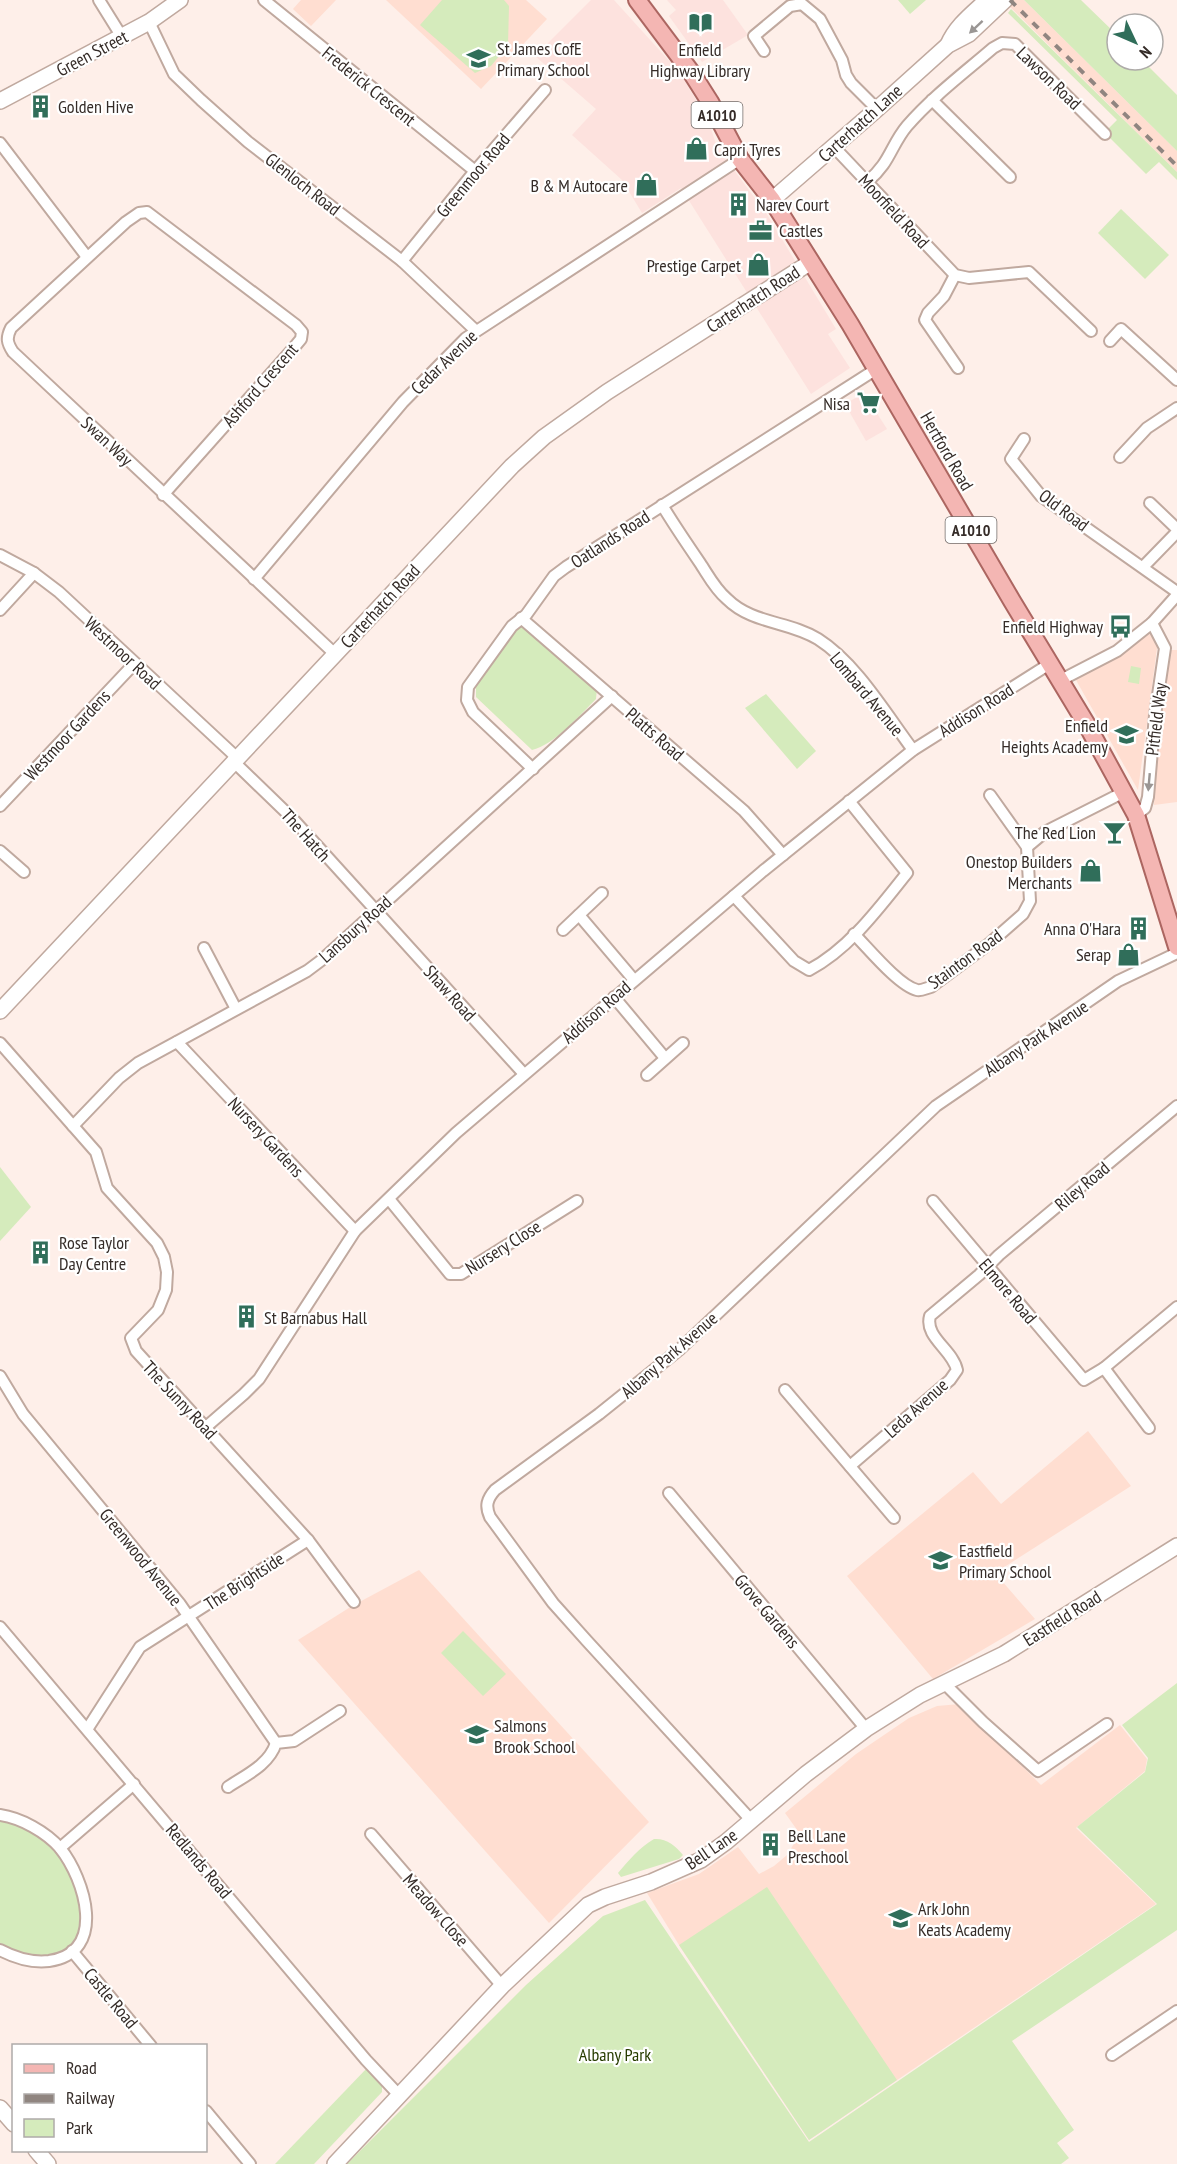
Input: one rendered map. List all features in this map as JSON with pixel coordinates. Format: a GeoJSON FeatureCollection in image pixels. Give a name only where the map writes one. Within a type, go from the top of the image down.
{"type":"FeatureCollection","features":[{"type":"Feature","properties":{"kind":"main road","name":"Hertford Road"},"geometry":{"type":"LineString","coordinates":[[637,0],[691,72],[741,159],[772,200],[878,368],[1012,601],[1061,680],[1136,815],[1177,947]]}},
{"type":"Feature","properties":{"kind":"street"},"geometry":{"type":"LineString","coordinates":[[99,0],[122,37]]}},
{"type":"Feature","properties":{"kind":"street","name":"Green Street"},"geometry":{"type":"LineString","coordinates":[[0,101],[149,22],[180,0]]}},
{"type":"Feature","properties":{"kind":"street","name":"Frederick Crescent"},"geometry":{"type":"LineString","coordinates":[[264,0],[475,171]]}},
{"type":"Feature","properties":{"kind":"street","name":"Carterhatch Lane"},"geometry":{"type":"LineString","coordinates":[[772,200],[948,45],[969,34],[997,1]]}},
{"type":"Feature","properties":{"kind":"street"},"geometry":{"type":"LineString","coordinates":[[764,51],[754,36],[790,6],[801,2],[819,19],[842,60],[851,83],[877,109]]}},
{"type":"Feature","properties":{"kind":"street","name":"Glenloch Road"},"geometry":{"type":"LineString","coordinates":[[149,22],[174,74],[201,100],[248,142],[402,261],[475,330]]}},
{"type":"Feature","properties":{"kind":"street","name":"Lawson Road"},"geometry":{"type":"LineString","coordinates":[[867,181],[878,172],[891,155],[906,127],[932,100],[993,48],[1002,43],[1015,44],[1105,134]]}},
{"type":"Feature","properties":{"kind":"street","name":"Greenmoor Road"},"geometry":{"type":"LineString","coordinates":[[402,261],[544,90]]}},
{"type":"Feature","properties":{"kind":"street"},"geometry":{"type":"LineString","coordinates":[[932,100],[1010,177]]}},
{"type":"Feature","properties":{"kind":"street"},"geometry":{"type":"LineString","coordinates":[[0,143],[87,256]]}},
{"type":"Feature","properties":{"kind":"street","name":"Moorfield Road"},"geometry":{"type":"LineString","coordinates":[[833,146],[955,275]]}},
{"type":"Feature","properties":{"kind":"street","name":"Cedar Avenue"},"geometry":{"type":"LineString","coordinates":[[254,579],[403,402],[475,330],[741,159]]}},
{"type":"Feature","properties":{"kind":"street","name":"Ashford Crescent"},"geometry":{"type":"LineString","coordinates":[[126,222],[139,213],[147,212],[154,216],[296,325],[302,332],[301,339],[291,351],[163,495]]}},
{"type":"Feature","properties":{"kind":"street","name":"Swan Way"},"geometry":{"type":"LineString","coordinates":[[126,222],[11,328],[7,336],[8,344],[13,352],[163,495],[335,654]]}},
{"type":"Feature","properties":{"kind":"street","name":"Carterhatch Road"},"geometry":{"type":"LineString","coordinates":[[0,1011],[485,494],[544,437],[607,392],[811,262]]}},
{"type":"Feature","properties":{"kind":"street"},"geometry":{"type":"LineString","coordinates":[[958,368],[926,320],[928,313],[944,296],[955,275],[969,278],[1030,267],[1091,331]]}},
{"type":"Feature","properties":{"kind":"street"},"geometry":{"type":"LineString","coordinates":[[1110,341],[1121,329],[1177,380]]}},
{"type":"Feature","properties":{"kind":"street","name":"Oatlands Road"},"geometry":{"type":"LineString","coordinates":[[533,769],[473,712],[467,700],[468,687],[512,626],[554,576],[878,368]]}},
{"type":"Feature","properties":{"kind":"street"},"geometry":{"type":"LineString","coordinates":[[1119,457],[1147,428],[1177,408]]}},
{"type":"Feature","properties":{"kind":"street","name":"Old Road"},"geometry":{"type":"LineString","coordinates":[[1024,439],[1011,459],[1041,496],[1177,593]]}},
{"type":"Feature","properties":{"kind":"street"},"geometry":{"type":"LineString","coordinates":[[1143,567],[1177,530],[1150,503]]}},
{"type":"Feature","properties":{"kind":"street","name":"Lombard Avenue"},"geometry":{"type":"LineString","coordinates":[[662,506],[715,587],[728,601],[758,618],[818,639],[839,656],[857,676],[913,750]]}},
{"type":"Feature","properties":{"kind":"street","name":"Westmoor Road"},"geometry":{"type":"LineString","coordinates":[[0,555],[34,573],[58,592],[232,754],[234,762]]}},
{"type":"Feature","properties":{"kind":"street"},"geometry":{"type":"LineString","coordinates":[[0,610],[34,573]]}},
{"type":"Feature","properties":{"kind":"street"},"geometry":{"type":"LineString","coordinates":[[1061,680],[1117,651],[1152,623],[1177,593]]}},
{"type":"Feature","properties":{"kind":"street","name":"Platts Road"},"geometry":{"type":"LineString","coordinates":[[521,618],[744,811],[783,855]]}},
{"type":"Feature","properties":{"kind":"street","name":"Pitfield Way"},"geometry":{"type":"LineString","coordinates":[[1136,815],[1145,808],[1148,797],[1155,715],[1165,648],[1152,623]]}},
{"type":"Feature","properties":{"kind":"street","name":"Addison Road"},"geometry":{"type":"LineString","coordinates":[[206,1427],[259,1379],[356,1231],[456,1134],[634,980],[913,750],[1051,663]]}},
{"type":"Feature","properties":{"kind":"street","name":"Westmoor Gardens"},"geometry":{"type":"LineString","coordinates":[[0,806],[134,664]]}},
{"type":"Feature","properties":{"kind":"street","name":"Lansbury Road"},"geometry":{"type":"LineString","coordinates":[[73,1126],[119,1078],[138,1063],[307,971],[612,696]]}},
{"type":"Feature","properties":{"kind":"street","name":"The Hatch"},"geometry":{"type":"LineString","coordinates":[[234,762],[292,818],[376,911]]}},
{"type":"Feature","properties":{"kind":"street"},"geometry":{"type":"LineString","coordinates":[[990,795],[1027,847],[1045,832],[1124,792]]}},
{"type":"Feature","properties":{"kind":"street"},"geometry":{"type":"LineString","coordinates":[[734,896],[794,962],[808,970],[826,961],[874,913],[907,873],[849,801]]}},
{"type":"Feature","properties":{"kind":"street","name":"Stainton Road"},"geometry":{"type":"LineString","coordinates":[[854,934],[908,986],[919,990],[931,987],[990,943],[1023,914],[1030,901],[1027,847]]}},
{"type":"Feature","properties":{"kind":"street"},"geometry":{"type":"LineString","coordinates":[[0,851],[24,872]]}},
{"type":"Feature","properties":{"kind":"street"},"geometry":{"type":"LineString","coordinates":[[563,930],[602,893]]}},
{"type":"Feature","properties":{"kind":"street","name":"Shaw Road"},"geometry":{"type":"LineString","coordinates":[[376,911],[524,1074]]}},
{"type":"Feature","properties":{"kind":"street"},"geometry":{"type":"LineString","coordinates":[[579,915],[634,980]]}},
{"type":"Feature","properties":{"kind":"street"},"geometry":{"type":"LineString","coordinates":[[204,948],[236,1009]]}},
{"type":"Feature","properties":{"kind":"street","name":"Albany Park Avenue"},"geometry":{"type":"LineString","coordinates":[[751,1820],[554,1603],[490,1517],[487,1509],[490,1495],[599,1414],[680,1349],[936,1106],[1118,981],[1177,953]]}},
{"type":"Feature","properties":{"kind":"street"},"geometry":{"type":"LineString","coordinates":[[614,997],[665,1058]]}},
{"type":"Feature","properties":{"kind":"street","name":"Nursery Gardens"},"geometry":{"type":"LineString","coordinates":[[177,1042],[356,1231]]}},
{"type":"Feature","properties":{"kind":"street","name":"The Sunny Road"},"geometry":{"type":"LineString","coordinates":[[0,1043],[96,1152],[108,1188],[157,1243],[164,1257],[167,1272],[166,1290],[158,1310],[131,1338],[136,1352],[308,1540],[354,1602]]}},
{"type":"Feature","properties":{"kind":"street"},"geometry":{"type":"LineString","coordinates":[[647,1075],[683,1043]]}},
{"type":"Feature","properties":{"kind":"street","name":"Riley Road"},"geometry":{"type":"LineString","coordinates":[[987,1266],[1177,1106]]}},
{"type":"Feature","properties":{"kind":"street","name":"Nursery Close"},"geometry":{"type":"LineString","coordinates":[[389,1198],[450,1274],[461,1274],[577,1201]]}},
{"type":"Feature","properties":{"kind":"street","name":"Elmore Road"},"geometry":{"type":"LineString","coordinates":[[933,1201],[1084,1380],[1104,1368]]}},
{"type":"Feature","properties":{"kind":"street","name":"Leda Avenue"},"geometry":{"type":"LineString","coordinates":[[850,1466],[950,1380],[957,1370],[955,1361],[931,1331],[928,1322],[930,1316],[987,1266]]}},
{"type":"Feature","properties":{"kind":"street"},"geometry":{"type":"LineString","coordinates":[[1149,1428],[1104,1368],[1177,1307]]}},
{"type":"Feature","properties":{"kind":"street","name":"Greenwood Avenue"},"geometry":{"type":"LineString","coordinates":[[0,1376],[23,1414],[189,1616],[276,1743]]}},
{"type":"Feature","properties":{"kind":"street"},"geometry":{"type":"LineString","coordinates":[[785,1390],[894,1518]]}},
{"type":"Feature","properties":{"kind":"street","name":"Grove Gardens"},"geometry":{"type":"LineString","coordinates":[[669,1493],[866,1729]]}},
{"type":"Feature","properties":{"kind":"street","name":"The Brightside"},"geometry":{"type":"LineString","coordinates":[[88,1728],[140,1647],[308,1540]]}},
{"type":"Feature","properties":{"kind":"street","name":"Eastfield Road"},"geometry":{"type":"LineString","coordinates":[[944,1683],[1004,1654],[1177,1546]]}},
{"type":"Feature","properties":{"kind":"street","name":"Redlands Road"},"geometry":{"type":"LineString","coordinates":[[0,1627],[88,1728],[366,2060],[398,2094]]}},
{"type":"Feature","properties":{"kind":"street"},"geometry":{"type":"LineString","coordinates":[[944,1683],[983,1722],[1038,1771],[1107,1724]]}},
{"type":"Feature","properties":{"kind":"street","name":"Bell Lane"},"geometry":{"type":"LineString","coordinates":[[335,2164],[398,2094],[502,1986],[588,1905],[651,1882],[701,1860],[806,1774],[866,1729],[920,1695],[944,1683]]}},
{"type":"Feature","properties":{"kind":"street"},"geometry":{"type":"LineString","coordinates":[[228,1787],[266,1761],[276,1743],[294,1741],[340,1711]]}},
{"type":"Feature","properties":{"kind":"street"},"geometry":{"type":"LineString","coordinates":[[60,1848],[134,1784]]}},
{"type":"Feature","properties":{"kind":"street"},"geometry":{"type":"LineString","coordinates":[[0,1815],[25,1823],[60,1848],[78,1877],[87,1910],[83,1933],[72,1951],[53,1960],[39,1962],[25,1960],[0,1950]]}},
{"type":"Feature","properties":{"kind":"street","name":"Meadow Close"},"geometry":{"type":"LineString","coordinates":[[371,1834],[502,1986]]}},
{"type":"Feature","properties":{"kind":"street","name":"Castle Road"},"geometry":{"type":"LineString","coordinates":[[72,1951],[149,2044]]}},
{"type":"Feature","properties":{"kind":"street"},"geometry":{"type":"LineString","coordinates":[[1112,2055],[1177,2011]]}},
{"type":"Feature","properties":{"kind":"street"},"geometry":{"type":"LineString","coordinates":[[0,2108],[12,2122]]}},
{"type":"Feature","properties":{"kind":"street"},"geometry":{"type":"LineString","coordinates":[[207,2111],[250,2164]]}},
{"type":"Feature","properties":{"kind":"street"},"geometry":{"type":"LineString","coordinates":[[37,2152],[48,2164]]}},
{"type":"Feature","properties":{"kind":"shaded area"},"geometry":{"type":"Polygon","coordinates":[[[301,0],[336,0],[311,26],[293,9],[301,0]]]}},
{"type":"Feature","properties":{"kind":"shaded area","name":"St James CofE Primary School"},"geometry":{"type":"Polygon","coordinates":[[[386,0],[526,0],[547,19],[481,89],[386,0]]]}},
{"type":"Feature","properties":{"kind":"shaded area"},"geometry":{"type":"Polygon","coordinates":[[[591,0],[614,0],[681,74],[708,120],[717,147],[768,216],[836,329],[828,334],[850,368],[811,394],[681,188],[642,213],[622,180],[572,135],[596,109],[535,56],[591,0]]]}},
{"type":"Feature","properties":{"kind":"shaded area"},"geometry":{"type":"Polygon","coordinates":[[[667,0],[723,0],[748,35],[702,62],[669,16],[676,10],[667,0]]]}},
{"type":"Feature","properties":{"kind":"shaded area"},"geometry":{"type":"Polygon","coordinates":[[[1003,0],[1024,0],[1177,151],[1177,172],[1003,0]]]}},
{"type":"Feature","properties":{"kind":"shaded area"},"geometry":{"type":"Polygon","coordinates":[[[864,393],[887,429],[866,441],[845,404],[864,393]]]}},
{"type":"Feature","properties":{"kind":"shaded area","name":"Enfield Heights Academy"},"geometry":{"type":"Polygon","coordinates":[[[1151,633],[1158,641],[1138,790],[1076,680],[1151,633]]]}},
{"type":"Feature","properties":{"kind":"shaded area"},"geometry":{"type":"Polygon","coordinates":[[[1164,650],[1177,650],[1177,802],[1154,805],[1164,650]]]}},
{"type":"Feature","properties":{"kind":"shaded area","name":"Eastfield Primary School"},"geometry":{"type":"Polygon","coordinates":[[[1088,1431],[1131,1486],[995,1573],[1035,1619],[933,1679],[847,1576],[973,1472],[1001,1504],[1088,1431]]]}},
{"type":"Feature","properties":{"kind":"shaded area","name":"Salmons Brook School"},"geometry":{"type":"Polygon","coordinates":[[[419,1570],[649,1822],[549,1923],[298,1640],[352,1606],[419,1570]]]}},
{"type":"Feature","properties":{"kind":"shaded area","name":"Ark John Keats Academy"},"geometry":{"type":"Polygon","coordinates":[[[960,1704],[1041,1785],[1120,1725],[1147,1759],[1145,1771],[1076,1828],[1156,1904],[809,2140],[647,1893],[699,1874],[738,1847],[759,1874],[774,1866],[787,1855],[800,1834],[785,1813],[856,1754],[909,1718],[937,1706],[960,1704]]]}},
{"type":"Feature","properties":{"kind":"green space"},"geometry":{"type":"Polygon","coordinates":[[[442,0],[504,0],[509,6],[508,45],[491,66],[475,73],[420,25],[442,0]]]}},
{"type":"Feature","properties":{"kind":"green space"},"geometry":{"type":"Polygon","coordinates":[[[898,0],[926,0],[910,14],[898,0]]]}},
{"type":"Feature","properties":{"kind":"green space"},"geometry":{"type":"Polygon","coordinates":[[[1024,0],[1081,0],[1105,23],[1105,72],[1154,72],[1177,95],[1177,151],[1024,0]]]}},
{"type":"Feature","properties":{"kind":"green space"},"geometry":{"type":"Polygon","coordinates":[[[1011,9],[1177,172],[1177,180],[1159,162],[1146,174],[1109,137],[1112,134],[1107,130],[1117,120],[1008,13],[1011,9]]]}},
{"type":"Feature","properties":{"kind":"green space"},"geometry":{"type":"Polygon","coordinates":[[[1121,209],[1169,255],[1145,279],[1098,233],[1121,209]]]}},
{"type":"Feature","properties":{"kind":"green space"},"geometry":{"type":"Polygon","coordinates":[[[525,626],[597,688],[596,699],[575,721],[558,736],[532,750],[476,697],[476,686],[490,664],[518,628],[525,626]]]}},
{"type":"Feature","properties":{"kind":"green space"},"geometry":{"type":"Polygon","coordinates":[[[1131,666],[1141,668],[1139,684],[1128,682],[1131,666]]]}},
{"type":"Feature","properties":{"kind":"green space"},"geometry":{"type":"Polygon","coordinates":[[[766,694],[816,751],[797,769],[745,708],[766,694]]]}},
{"type":"Feature","properties":{"kind":"green space"},"geometry":{"type":"Polygon","coordinates":[[[0,1167],[31,1207],[0,1241],[0,1167]]]}},
{"type":"Feature","properties":{"kind":"green space"},"geometry":{"type":"Polygon","coordinates":[[[463,1631],[506,1674],[483,1696],[441,1653],[463,1631]]]}},
{"type":"Feature","properties":{"kind":"green space","name":"Albany Park"},"geometry":{"type":"Polygon","coordinates":[[[1177,1683],[1177,1930],[1012,2041],[1074,2130],[1057,2143],[1069,2158],[1061,2164],[347,2164],[526,1985],[603,1916],[645,1900],[809,2142],[1157,1904],[1077,1827],[1145,1772],[1148,1758],[1122,1725],[1177,1683]]]}},
{"type":"Feature","properties":{"kind":"green space"},"geometry":{"type":"Polygon","coordinates":[[[0,1821],[25,1828],[54,1849],[66,1864],[74,1880],[80,1898],[82,1915],[79,1931],[72,1945],[59,1954],[39,1957],[19,1952],[0,1943],[0,1821]]]}},
{"type":"Feature","properties":{"kind":"green space"},"geometry":{"type":"Polygon","coordinates":[[[654,1839],[670,1843],[683,1855],[679,1859],[621,1877],[618,1873],[626,1863],[654,1839]]]}},
{"type":"Feature","properties":{"kind":"green space"},"geometry":{"type":"Polygon","coordinates":[[[767,1887],[897,2080],[809,2140],[679,1945],[767,1887]]]}},
{"type":"Feature","properties":{"kind":"green space"},"geometry":{"type":"Polygon","coordinates":[[[368,2067],[382,2084],[382,2092],[314,2164],[275,2164],[368,2067]]]}},
{"type":"Feature","properties":{"kind":"railway"},"geometry":{"type":"LineString","coordinates":[[1010,0],[1177,166]]}},
{"type":"Feature","properties":{"kind":"place","name":"Enfield Highway Library"},"geometry":{"type":"Point","coordinates":[700,23]}},
{"type":"Feature","properties":{"kind":"place","name":"St James CofE Primary School"},"geometry":{"type":"Point","coordinates":[479,58]}},
{"type":"Feature","properties":{"kind":"place","name":"Golden Hive"},"geometry":{"type":"Point","coordinates":[40,106]}},
{"type":"Feature","properties":{"kind":"place","name":"Capri Tyres"},"geometry":{"type":"Point","coordinates":[696,149]}},
{"type":"Feature","properties":{"kind":"place","name":"B & M Autocare"},"geometry":{"type":"Point","coordinates":[646,185]}},
{"type":"Feature","properties":{"kind":"place","name":"Narev Court"},"geometry":{"type":"Point","coordinates":[738,204]}},
{"type":"Feature","properties":{"kind":"place","name":"Castles"},"geometry":{"type":"Point","coordinates":[761,230]}},
{"type":"Feature","properties":{"kind":"place","name":"Prestige Carpet"},"geometry":{"type":"Point","coordinates":[759,265]}},
{"type":"Feature","properties":{"kind":"place","name":"Nisa"},"geometry":{"type":"Point","coordinates":[868,403]}},
{"type":"Feature","properties":{"kind":"place","name":"Enfield Highway"},"geometry":{"type":"Point","coordinates":[1121,626]}},
{"type":"Feature","properties":{"kind":"place","name":"Enfield Heights Academy"},"geometry":{"type":"Point","coordinates":[1126,735]}},
{"type":"Feature","properties":{"kind":"place","name":"The Red Lion"},"geometry":{"type":"Point","coordinates":[1114,832]}},
{"type":"Feature","properties":{"kind":"place","name":"Onestop Builders Merchants"},"geometry":{"type":"Point","coordinates":[1090,871]}},
{"type":"Feature","properties":{"kind":"place","name":"Anna O'Hara"},"geometry":{"type":"Point","coordinates":[1139,928]}},
{"type":"Feature","properties":{"kind":"place","name":"Serap"},"geometry":{"type":"Point","coordinates":[1129,954]}},
{"type":"Feature","properties":{"kind":"place","name":"Rose Taylor Day Centre"},"geometry":{"type":"Point","coordinates":[41,1252]}},
{"type":"Feature","properties":{"kind":"place","name":"St Barnabus Hall"},"geometry":{"type":"Point","coordinates":[246,1317]}},
{"type":"Feature","properties":{"kind":"place","name":"Eastfield Primary School"},"geometry":{"type":"Point","coordinates":[941,1560]}},
{"type":"Feature","properties":{"kind":"place","name":"Salmons Brook School"},"geometry":{"type":"Point","coordinates":[476,1735]}},
{"type":"Feature","properties":{"kind":"place","name":"Bell Lane Preschool"},"geometry":{"type":"Point","coordinates":[770,1845]}},
{"type":"Feature","properties":{"kind":"place","name":"Ark John Keats Academy"},"geometry":{"type":"Point","coordinates":[900,1918]}}]}
